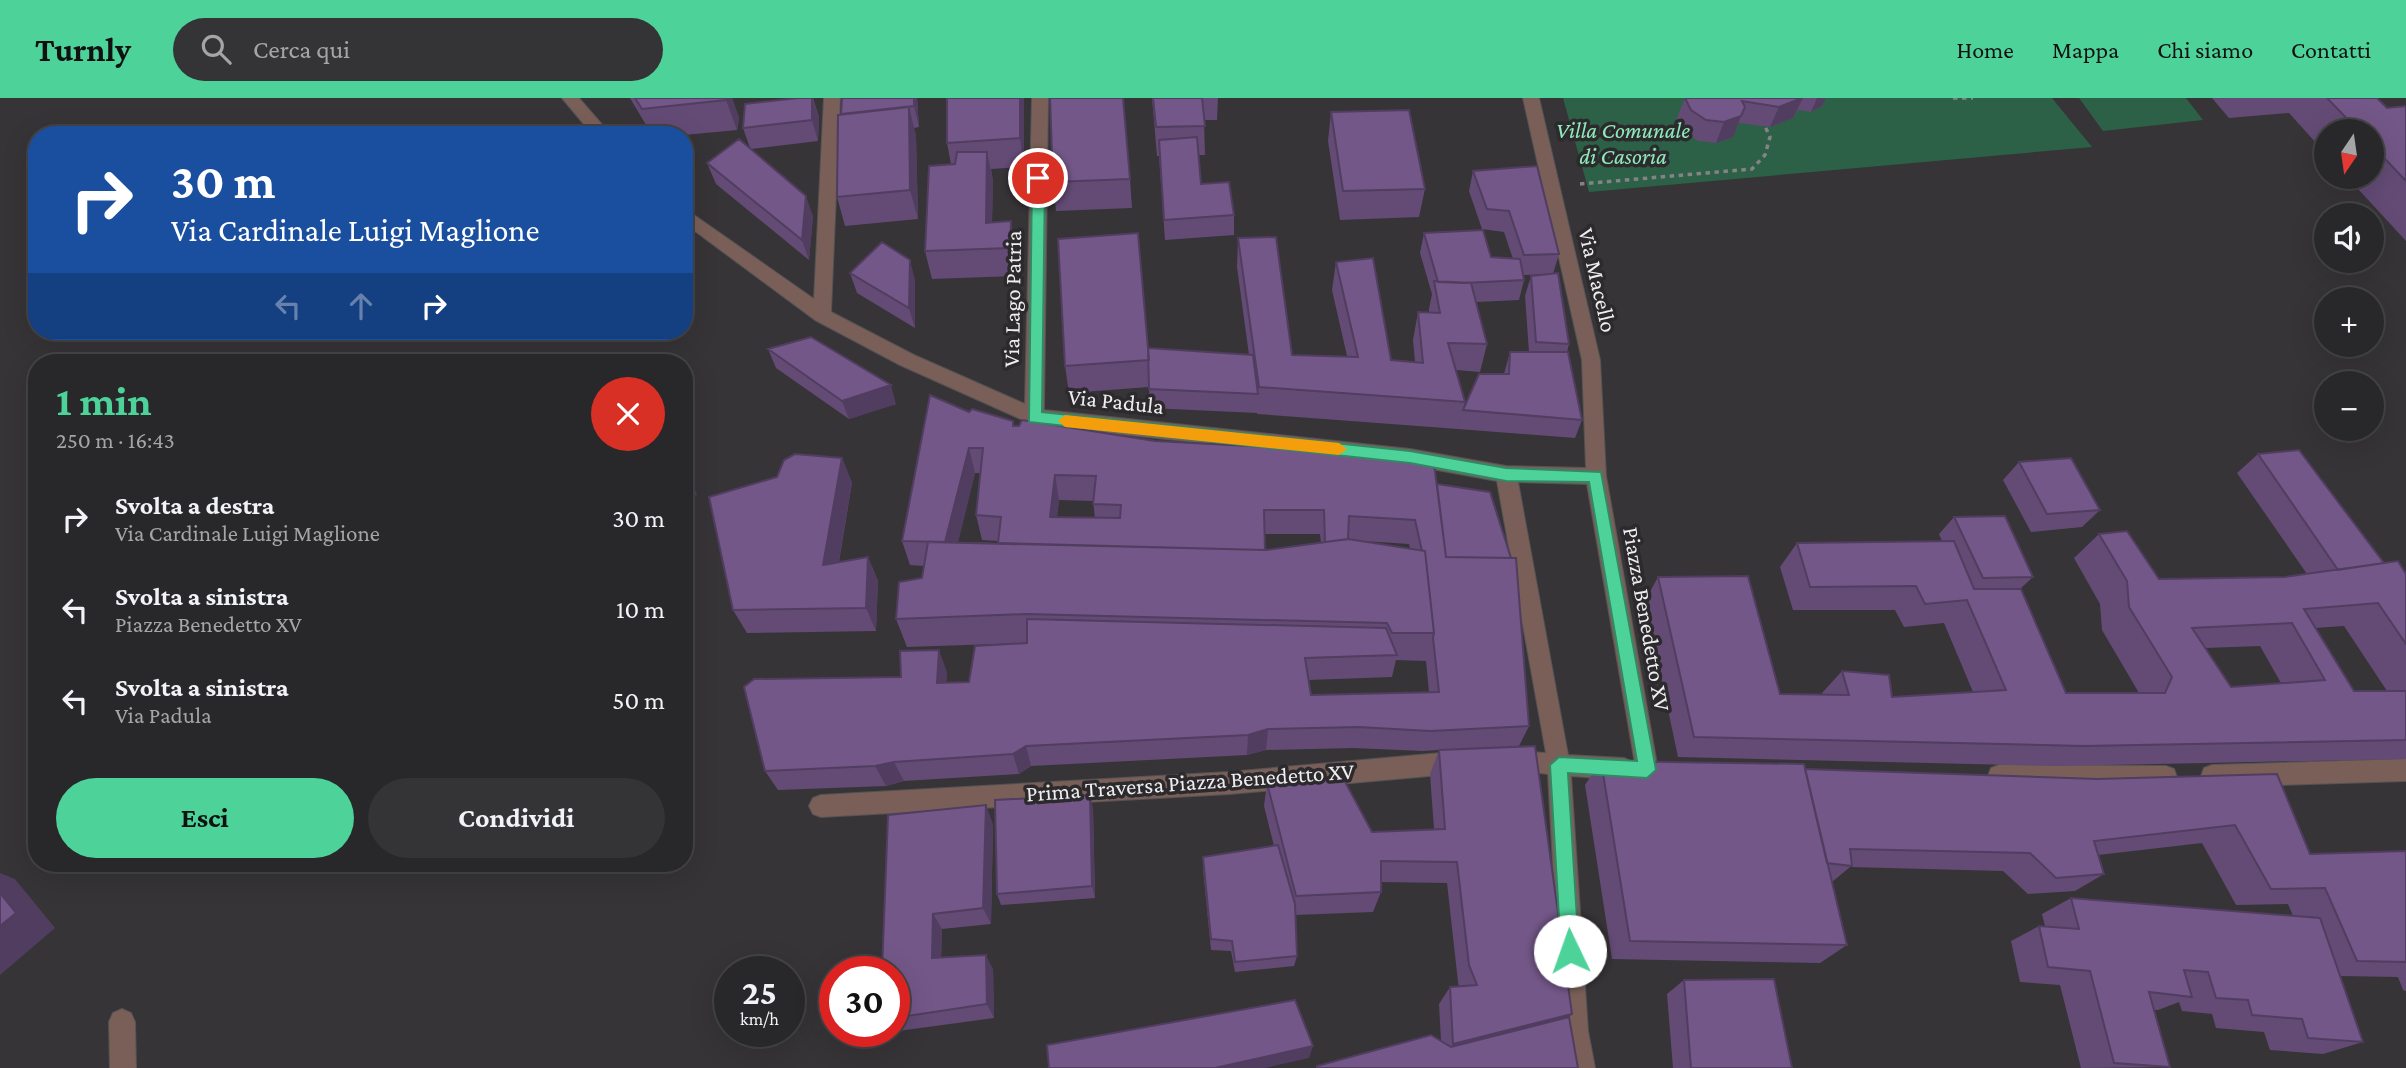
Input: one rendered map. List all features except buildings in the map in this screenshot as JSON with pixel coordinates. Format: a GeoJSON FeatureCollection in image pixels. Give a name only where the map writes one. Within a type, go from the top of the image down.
{"type":"FeatureCollection","features":[{"type":"Feature","properties":{"kind":"street"},"geometry":{"type":"LineString","coordinates":[[570,98],[595,126]]}},
{"type":"Feature","properties":{"kind":"street"},"geometry":{"type":"LineString","coordinates":[[822,315],[832,98]]}},
{"type":"Feature","properties":{"kind":"street","name":"Via Lago Patria"},"geometry":{"type":"LineString","coordinates":[[1034,417],[1040,98]]}},
{"type":"Feature","properties":{"kind":"street","name":"Via Macello"},"geometry":{"type":"LineString","coordinates":[[1531,98],[1591,360],[1596,476]]}},
{"type":"Feature","properties":{"kind":"street","name":"Via Padula"},"geometry":{"type":"LineString","coordinates":[[693,221],[822,315],[907,360],[1034,417],[1410,457],[1506,474],[1596,476]]}},
{"type":"Feature","properties":{"kind":"street"},"geometry":{"type":"LineString","coordinates":[[1506,474],[1559,765],[1575,1031],[1582,1068]]}},
{"type":"Feature","properties":{"kind":"street","name":"Piazza Benedetto XV"},"geometry":{"type":"LineString","coordinates":[[1596,476],[1647,770]]}},
{"type":"Feature","properties":{"kind":"street","name":"Prima Traversa Piazza Benedetto XV"},"geometry":{"type":"LineString","coordinates":[[821,806],[1229,783],[1441,763],[1511,761],[1672,771]]}},
{"type":"Feature","properties":{"kind":"street"},"geometry":{"type":"LineString","coordinates":[[1981,776],[2144,778],[2406,771]]}},
{"type":"Feature","properties":{"kind":"street"},"geometry":{"type":"LineString","coordinates":[[122,1022],[123,1068]]}},
{"type":"Feature","properties":{"kind":"path"},"geometry":{"type":"LineString","coordinates":[[1953,98],[1973,98]]}},
{"type":"Feature","properties":{"kind":"path"},"geometry":{"type":"LineString","coordinates":[[1551,186],[1752,169],[1765,155],[1770,137],[1760,116]]}},
{"type":"Feature","properties":{"kind":"green space","name":"Villa Comunale di Casoria"},"geometry":{"type":"Polygon","coordinates":[[[1563,98],[2052,98],[2092,147],[1589,192],[1563,98]]]}},
{"type":"Feature","properties":{"kind":"green space"},"geometry":{"type":"Polygon","coordinates":[[[2079,98],[2186,98],[2203,120],[2103,131],[2079,98]]]}},
{"type":"Feature","properties":{"kind":"slow traffic"},"geometry":{"type":"LineString","coordinates":[[1065,421],[1339,449]]}},
{"type":"Feature","properties":{"kind":"route"},"geometry":{"type":"LineString","coordinates":[[1038,178],[1034,417],[1410,457],[1506,474],[1596,476],[1647,770],[1559,765],[1570,951]]}}]}
